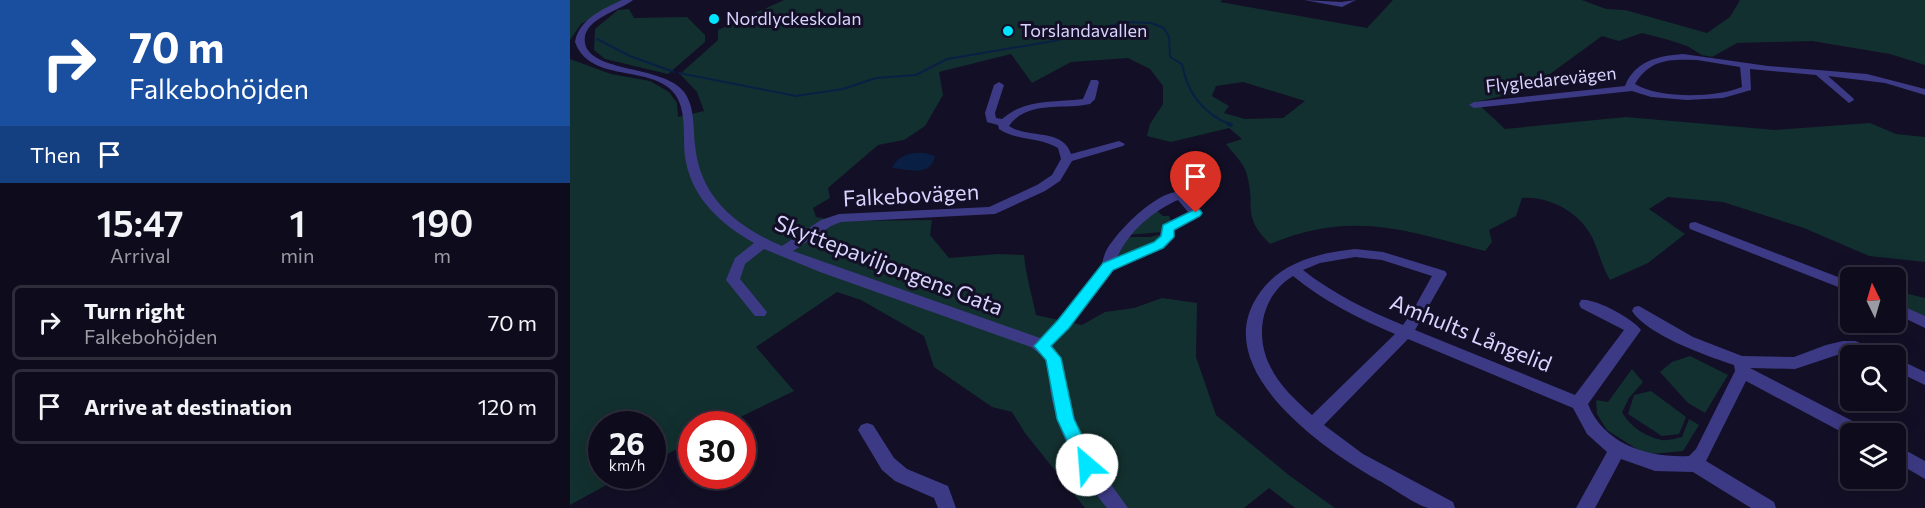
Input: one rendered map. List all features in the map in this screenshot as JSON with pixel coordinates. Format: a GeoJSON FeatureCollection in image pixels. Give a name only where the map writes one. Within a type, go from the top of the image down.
{"type":"FeatureCollection","features":[{"type":"Feature","properties":{"kind":"street","name":"Skyttepaviljongens Gata"},"geometry":{"type":"LineString","coordinates":[[629,0],[600,16],[586,27],[580,36],[583,54],[599,64],[663,80],[679,91],[688,113],[690,151],[696,176],[712,205],[738,227],[783,252],[1042,346]]}},
{"type":"Feature","properties":{"kind":"street"},"geometry":{"type":"LineString","coordinates":[[1308,0],[1342,5],[1352,0]]}},
{"type":"Feature","properties":{"kind":"street","name":"Flygledarevägen"},"geometry":{"type":"LineString","coordinates":[[1631,88],[1629,85],[1637,71],[1654,61],[1696,58],[1745,66],[1876,77],[1925,92]]}},
{"type":"Feature","properties":{"kind":"street","name":"Flygledarevägen"},"geometry":{"type":"LineString","coordinates":[[1474,105],[1631,88],[1678,97],[1714,97],[1747,88],[1745,66]]}},
{"type":"Feature","properties":{"kind":"street"},"geometry":{"type":"LineString","coordinates":[[1820,73],[1849,100]]}},
{"type":"Feature","properties":{"kind":"street"},"geometry":{"type":"LineString","coordinates":[[999,85],[990,113],[991,120],[1004,123],[1015,113],[1028,106],[1086,102],[1090,99],[1094,82]]}},
{"type":"Feature","properties":{"kind":"street"},"geometry":{"type":"LineString","coordinates":[[1004,123],[1005,129],[1011,132],[1058,142],[1063,146],[1067,159],[1119,144]]}},
{"type":"Feature","properties":{"kind":"street","name":"Falkebovägen"},"geometry":{"type":"LineString","coordinates":[[783,252],[826,223],[839,218],[871,215],[972,214],[999,209],[1056,178],[1067,159]]}},
{"type":"Feature","properties":{"kind":"street"},"geometry":{"type":"LineString","coordinates":[[1108,267],[1108,260],[1124,237],[1160,204],[1180,195],[1196,213],[1167,228],[1167,237],[1159,245],[1108,267],[1064,324],[1042,346],[1051,353],[1055,363],[1061,401],[1077,447],[1094,476],[1119,508]]}},
{"type":"Feature","properties":{"kind":"street"},"geometry":{"type":"LineString","coordinates":[[1695,226],[1840,283]]}},
{"type":"Feature","properties":{"kind":"street"},"geometry":{"type":"LineString","coordinates":[[760,312],[733,280],[735,266],[746,254],[765,243]]}},
{"type":"Feature","properties":{"kind":"street"},"geometry":{"type":"LineString","coordinates":[[1312,426],[1403,336],[1418,315],[1440,274],[1383,256],[1355,253],[1318,258],[1289,272],[1268,287],[1260,300],[1255,317],[1254,344],[1267,374],[1280,393],[1312,426],[1357,459],[1446,508]]}},
{"type":"Feature","properties":{"kind":"street","name":"Amhults Långelid"},"geometry":{"type":"LineString","coordinates":[[1289,272],[1403,336],[1580,404]]}},
{"type":"Feature","properties":{"kind":"street"},"geometry":{"type":"LineString","coordinates":[[1586,304],[1628,325],[1633,330],[1581,399],[1580,404],[1594,430],[1618,449],[1646,461],[1669,465],[1694,463],[1767,508]]}},
{"type":"Feature","properties":{"kind":"street"},"geometry":{"type":"LineString","coordinates":[[1639,311],[1677,337],[1742,367],[1842,423]]}},
{"type":"Feature","properties":{"kind":"street"},"geometry":{"type":"LineString","coordinates":[[1906,313],[1925,323]]}},
{"type":"Feature","properties":{"kind":"street"},"geometry":{"type":"LineString","coordinates":[[1742,367],[1795,363],[1840,348]]}},
{"type":"Feature","properties":{"kind":"street"},"geometry":{"type":"LineString","coordinates":[[1694,463],[1702,454],[1742,367]]}},
{"type":"Feature","properties":{"kind":"street"},"geometry":{"type":"LineString","coordinates":[[1906,369],[1925,379]]}},
{"type":"Feature","properties":{"kind":"street"},"geometry":{"type":"LineString","coordinates":[[867,429],[888,464],[901,475],[941,492],[947,508]]}},
{"type":"Feature","properties":{"kind":"street"},"geometry":{"type":"LineString","coordinates":[[1585,508],[1618,449]]}},
{"type":"Feature","properties":{"kind":"street"},"geometry":{"type":"LineString","coordinates":[[1906,459],[1925,471]]}},
{"type":"Feature","properties":{"kind":"green space"},"geometry":{"type":"Polygon","coordinates":[[[570,0],[623,0],[581,24],[570,40],[570,0]]]}},
{"type":"Feature","properties":{"kind":"green space"},"geometry":{"type":"Polygon","coordinates":[[[784,0],[1222,0],[1220,2],[1367,28],[1393,0],[1582,0],[1606,9],[1625,10],[1707,33],[1730,17],[1740,0],[1925,0],[1925,65],[1890,54],[1812,41],[1737,43],[1712,57],[1702,55],[1687,46],[1642,33],[1619,41],[1602,36],[1528,90],[1476,102],[1505,129],[1626,117],[1775,130],[1870,123],[1896,134],[1925,137],[1925,262],[1869,256],[1804,228],[1723,202],[1668,197],[1649,209],[1685,234],[1648,263],[1610,280],[1594,241],[1581,222],[1558,205],[1531,198],[1522,198],[1516,216],[1489,230],[1492,242],[1485,251],[1403,231],[1353,226],[1327,228],[1299,234],[1270,244],[1255,226],[1252,218],[1246,171],[1226,144],[1242,139],[1229,128],[1171,142],[1147,136],[1150,124],[1163,104],[1163,86],[1150,69],[1128,58],[1071,62],[1032,83],[1011,54],[939,72],[943,95],[925,126],[904,140],[878,145],[828,188],[830,198],[813,208],[816,217],[836,221],[932,220],[930,235],[949,258],[998,254],[1024,255],[1036,315],[1082,325],[1105,312],[1134,308],[1162,298],[1197,303],[1196,357],[1216,415],[1290,476],[1335,508],[1295,508],[1269,488],[1244,508],[1085,508],[1025,433],[1012,412],[992,407],[934,367],[924,336],[861,300],[837,292],[756,347],[794,391],[753,411],[678,411],[678,448],[666,454],[666,411],[588,411],[588,489],[599,489],[570,505],[570,59],[611,74],[650,81],[669,92],[677,103],[678,117],[704,111],[697,92],[680,74],[718,40],[718,30],[784,0]],[[1243,82],[1216,86],[1212,96],[1229,106],[1224,113],[1245,119],[1283,118],[1305,101],[1243,82]]]}},
{"type":"Feature","properties":{"kind":"green space"},"geometry":{"type":"Polygon","coordinates":[[[629,9],[634,18],[687,17],[705,35],[705,42],[668,74],[605,59],[594,50],[595,29],[618,10],[629,9]]]}},
{"type":"Feature","properties":{"kind":"green space"},"geometry":{"type":"Polygon","coordinates":[[[1155,209],[1163,216],[1169,216],[1171,221],[1162,232],[1128,235],[1155,209]]]}},
{"type":"Feature","properties":{"kind":"green space"},"geometry":{"type":"Polygon","coordinates":[[[1162,234],[1159,240],[1123,256],[1115,255],[1126,237],[1150,237],[1162,234]]]}},
{"type":"Feature","properties":{"kind":"green space"},"geometry":{"type":"Polygon","coordinates":[[[1906,293],[1925,298],[1925,320],[1906,309],[1906,293]]]}},
{"type":"Feature","properties":{"kind":"green space"},"geometry":{"type":"Polygon","coordinates":[[[1690,356],[1728,375],[1705,413],[1688,403],[1660,372],[1672,362],[1690,356]]]}},
{"type":"Feature","properties":{"kind":"green space"},"geometry":{"type":"Polygon","coordinates":[[[1632,369],[1643,382],[1629,398],[1622,412],[1625,417],[1644,434],[1664,440],[1682,437],[1689,419],[1699,425],[1683,451],[1651,454],[1640,451],[1607,430],[1597,414],[1596,400],[1608,402],[1632,369]]]}},
{"type":"Feature","properties":{"kind":"green space"},"geometry":{"type":"Polygon","coordinates":[[[1651,391],[1686,417],[1679,434],[1662,436],[1628,414],[1634,395],[1651,391]]]}},
{"type":"Feature","properties":{"kind":"water"},"geometry":{"type":"Polygon","coordinates":[[[925,153],[935,156],[933,163],[923,170],[892,168],[906,155],[925,153]]]}},
{"type":"Feature","properties":{"kind":"waterway"},"geometry":{"type":"LineString","coordinates":[[679,73],[796,96],[843,89],[876,78],[916,75],[947,59],[1054,41],[1126,22],[1151,23],[1164,28],[1169,37],[1170,57],[1182,64],[1188,84],[1198,101],[1213,115],[1231,125]]}},
{"type":"Feature","properties":{"kind":"waterway"},"geometry":{"type":"LineString","coordinates":[[597,39],[630,56],[674,72]]}},
{"type":"Feature","properties":{"kind":"place","name":"Nordlyckeskolan"},"geometry":{"type":"Point","coordinates":[714,19]}},
{"type":"Feature","properties":{"kind":"place","name":"Torslandavallen"},"geometry":{"type":"Point","coordinates":[1008,31]}},
{"type":"Feature","properties":{"kind":"route"},"geometry":{"type":"LineString","coordinates":[[1087,465],[1066,419],[1058,391],[1055,363],[1051,353],[1042,346],[1064,324],[1108,267],[1159,245],[1167,237],[1167,228],[1196,213]]}}]}
